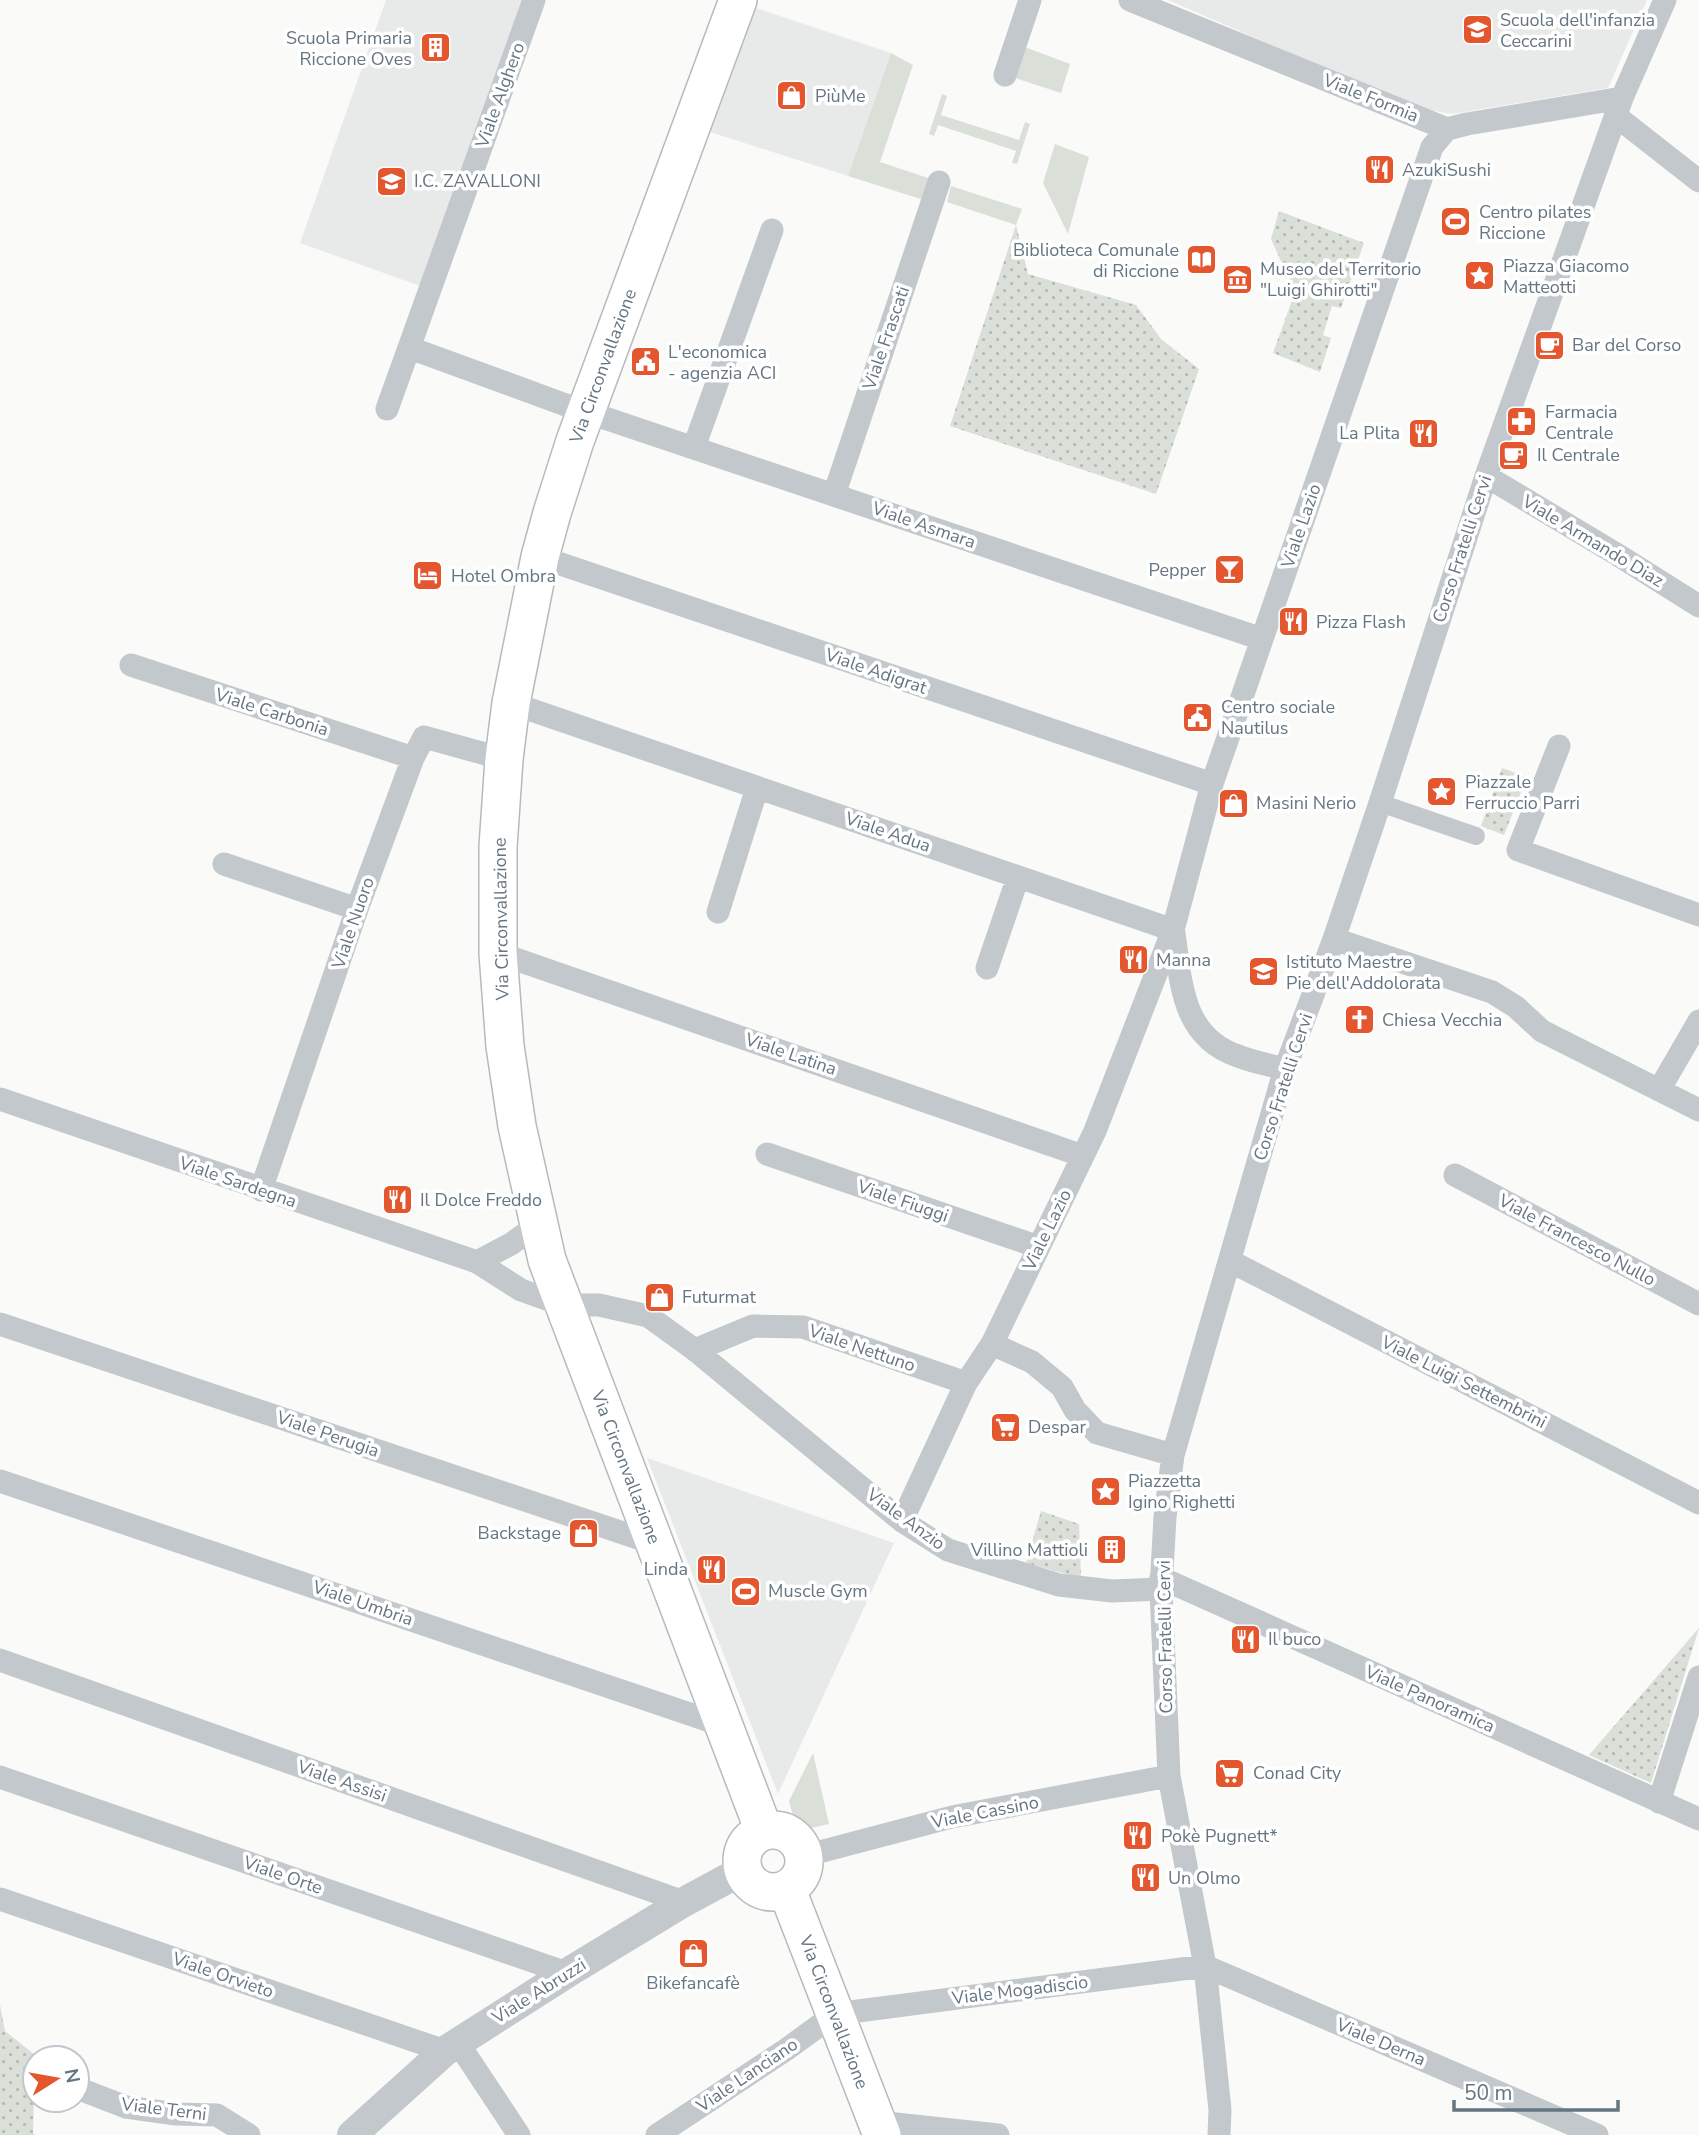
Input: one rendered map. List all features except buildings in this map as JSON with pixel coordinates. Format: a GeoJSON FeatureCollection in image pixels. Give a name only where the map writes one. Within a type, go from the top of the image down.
{"type":"FeatureCollection","features":[{"type":"Feature","properties":{"kind":"main road","name":"Via Circonvallazione"},"geometry":{"type":"LineString","coordinates":[[738,0],[586,411],[540,557],[511,703],[504,759],[498,847],[498,953],[505,1046],[517,1126],[537,1225],[562,1305],[764,1831]]}},
{"type":"Feature","properties":{"kind":"main road"},"geometry":{"type":"LineString","coordinates":[[764,1831],[785,1832],[801,1846],[804,1856],[801,1876],[787,1890],[777,1893],[757,1889],[745,1874],[742,1864],[743,1853],[755,1836],[764,1831]]}},
{"type":"Feature","properties":{"kind":"main road","name":"Via Circonvallazione"},"geometry":{"type":"LineString","coordinates":[[787,1890],[879,2128]]}},
{"type":"Feature","properties":{"kind":"street","name":"Viale Alghero"},"geometry":{"type":"LineString","coordinates":[[387,409],[534,0]]}},
{"type":"Feature","properties":{"kind":"street"},"geometry":{"type":"LineString","coordinates":[[1005,75],[1030,0]]}},
{"type":"Feature","properties":{"kind":"street","name":"Viale Formia"},"geometry":{"type":"LineString","coordinates":[[1130,0],[1447,129]]}},
{"type":"Feature","properties":{"kind":"street","name":"Corso Fratelli Cervi"},"geometry":{"type":"LineString","coordinates":[[1219,2135],[1220,2110],[1205,1966],[1169,1776],[1161,1583],[1165,1517],[1173,1455],[1286,1069],[1380,803],[1486,476],[1619,107],[1665,0]]}},
{"type":"Feature","properties":{"kind":"street"},"geometry":{"type":"LineString","coordinates":[[1447,129],[1467,124],[1619,107],[1699,181]]}},
{"type":"Feature","properties":{"kind":"street","name":"Viale Lazio"},"geometry":{"type":"LineString","coordinates":[[902,1521],[966,1383],[992,1344],[1083,1156],[1173,930],[1212,784],[1432,147],[1447,129]]}},
{"type":"Feature","properties":{"kind":"street","name":"Viale Frascati"},"geometry":{"type":"LineString","coordinates":[[834,495],[939,182]]}},
{"type":"Feature","properties":{"kind":"street"},"geometry":{"type":"LineString","coordinates":[[694,447],[772,230]]}},
{"type":"Feature","properties":{"kind":"street"},"geometry":{"type":"LineString","coordinates":[[410,348],[586,411]]}},
{"type":"Feature","properties":{"kind":"street","name":"Viale Asmara"},"geometry":{"type":"LineString","coordinates":[[586,411],[1262,639]]}},
{"type":"Feature","properties":{"kind":"street","name":"Viale Armando Diaz"},"geometry":{"type":"LineString","coordinates":[[1486,476],[1699,606]]}},
{"type":"Feature","properties":{"kind":"street","name":"Viale Adigrat"},"geometry":{"type":"LineString","coordinates":[[540,557],[1212,784]]}},
{"type":"Feature","properties":{"kind":"street","name":"Viale Carbonia"},"geometry":{"type":"LineString","coordinates":[[131,665],[412,758]]}},
{"type":"Feature","properties":{"kind":"street","name":"Viale Adua"},"geometry":{"type":"LineString","coordinates":[[511,703],[1173,930]]}},
{"type":"Feature","properties":{"kind":"street"},"geometry":{"type":"LineString","coordinates":[[412,758],[424,737],[504,759]]}},
{"type":"Feature","properties":{"kind":"street"},"geometry":{"type":"LineString","coordinates":[[1559,746],[1518,850],[1699,915]]}},
{"type":"Feature","properties":{"kind":"street","name":"Viale Nuoro"},"geometry":{"type":"LineString","coordinates":[[261,1190],[412,758]]}},
{"type":"Feature","properties":{"kind":"street"},"geometry":{"type":"LineString","coordinates":[[718,912],[757,788]]}},
{"type":"Feature","properties":{"kind":"street"},"geometry":{"type":"LineString","coordinates":[[1380,803],[1476,836]]}},
{"type":"Feature","properties":{"kind":"street"},"geometry":{"type":"LineString","coordinates":[[224,864],[357,909]]}},
{"type":"Feature","properties":{"kind":"street"},"geometry":{"type":"LineString","coordinates":[[987,968],[1018,877]]}},
{"type":"Feature","properties":{"kind":"street","name":"Viale Lazio"},"geometry":{"type":"LineString","coordinates":[[1173,930],[1182,986],[1192,1020],[1210,1040],[1236,1056],[1286,1069]]}},
{"type":"Feature","properties":{"kind":"street"},"geometry":{"type":"LineString","coordinates":[[1334,939],[1492,992],[1516,1007],[1542,1031],[1699,1110]]}},
{"type":"Feature","properties":{"kind":"street","name":"Viale Latina"},"geometry":{"type":"LineString","coordinates":[[498,953],[1083,1156]]}},
{"type":"Feature","properties":{"kind":"street"},"geometry":{"type":"LineString","coordinates":[[1659,1090],[1699,1020]]}},
{"type":"Feature","properties":{"kind":"street","name":"Viale Sardegna"},"geometry":{"type":"LineString","coordinates":[[0,1099],[477,1262],[521,1290],[562,1305]]}},
{"type":"Feature","properties":{"kind":"street","name":"Viale Fiuggi"},"geometry":{"type":"LineString","coordinates":[[767,1154],[1039,1247]]}},
{"type":"Feature","properties":{"kind":"street","name":"Viale Francesco Nullo"},"geometry":{"type":"LineString","coordinates":[[1455,1175],[1699,1304]]}},
{"type":"Feature","properties":{"kind":"street"},"geometry":{"type":"LineString","coordinates":[[477,1262],[511,1244],[537,1225]]}},
{"type":"Feature","properties":{"kind":"street","name":"Viale Luigi Settembrini"},"geometry":{"type":"LineString","coordinates":[[1230,1261],[1699,1503]]}},
{"type":"Feature","properties":{"kind":"street"},"geometry":{"type":"LineString","coordinates":[[562,1305],[600,1305],[648,1316],[695,1350]]}},
{"type":"Feature","properties":{"kind":"street","name":"Viale Perugia"},"geometry":{"type":"LineString","coordinates":[[0,1324],[656,1544]]}},
{"type":"Feature","properties":{"kind":"street","name":"Viale Nettuno"},"geometry":{"type":"LineString","coordinates":[[695,1350],[753,1326],[803,1327],[966,1383]]}},
{"type":"Feature","properties":{"kind":"street"},"geometry":{"type":"LineString","coordinates":[[992,1344],[1032,1362],[1042,1370],[1062,1387],[1075,1410],[1097,1433],[1173,1455]]}},
{"type":"Feature","properties":{"kind":"street","name":"Viale Anzio"},"geometry":{"type":"LineString","coordinates":[[695,1350],[902,1521],[948,1550],[1059,1585],[1112,1591],[1161,1583]]}},
{"type":"Feature","properties":{"kind":"street","name":"Viale Umbria"},"geometry":{"type":"LineString","coordinates":[[0,1480],[725,1726]]}},
{"type":"Feature","properties":{"kind":"street","name":"Viale Panoramica"},"geometry":{"type":"LineString","coordinates":[[1161,1583],[1699,1819]]}},
{"type":"Feature","properties":{"kind":"street","name":"Viale Assisi"},"geometry":{"type":"LineString","coordinates":[[0,1660],[684,1902]]}},
{"type":"Feature","properties":{"kind":"street"},"geometry":{"type":"LineString","coordinates":[[1659,1802],[1699,1677]]}},
{"type":"Feature","properties":{"kind":"street","name":"Viale Cassino"},"geometry":{"type":"LineString","coordinates":[[804,1856],[952,1817],[1169,1776]]}},
{"type":"Feature","properties":{"kind":"street","name":"Viale Orte"},"geometry":{"type":"LineString","coordinates":[[0,1777],[567,1973]]}},
{"type":"Feature","properties":{"kind":"street","name":"Viale Abruzzi"},"geometry":{"type":"LineString","coordinates":[[352,2135],[451,2047],[684,1902],[734,1875],[745,1874]]}},
{"type":"Feature","properties":{"kind":"street","name":"Viale Orvieto"},"geometry":{"type":"LineString","coordinates":[[0,1899],[451,2047]]}},
{"type":"Feature","properties":{"kind":"street","name":"Viale Mogadiscio"},"geometry":{"type":"LineString","coordinates":[[835,2014],[1205,1966]]}},
{"type":"Feature","properties":{"kind":"street","name":"Viale Derna"},"geometry":{"type":"LineString","coordinates":[[1205,1966],[1597,2135]]}},
{"type":"Feature","properties":{"kind":"street","name":"Viale Lanciano"},"geometry":{"type":"LineString","coordinates":[[657,2135],[835,2014]]}},
{"type":"Feature","properties":{"kind":"street"},"geometry":{"type":"LineString","coordinates":[[451,2047],[519,2135]]}},
{"type":"Feature","properties":{"kind":"street","name":"Viale Terni"},"geometry":{"type":"LineString","coordinates":[[91,2093],[126,2107],[176,2114],[217,2115],[249,2135]]}},
{"type":"Feature","properties":{"kind":"street"},"geometry":{"type":"LineString","coordinates":[[879,2128],[998,2135]]}},
{"type":"Feature","properties":{"kind":"shaded area","name":"I.C. ZAVALLONI"},"geometry":{"type":"Polygon","coordinates":[[[386,0],[524,0],[423,287],[300,243],[386,0]]]}},
{"type":"Feature","properties":{"kind":"shaded area","name":"Scuola dell'infanzia Ceccarini"},"geometry":{"type":"Polygon","coordinates":[[[1168,0],[1647,0],[1608,88],[1452,114],[1416,108],[1168,0]]]}},
{"type":"Feature","properties":{"kind":"shaded area"},"geometry":{"type":"Polygon","coordinates":[[[756,8],[891,53],[848,176],[710,132],[756,8]]]}},
{"type":"Feature","properties":{"kind":"shaded area"},"geometry":{"type":"Polygon","coordinates":[[[1022,46],[1070,64],[1061,93],[1012,77],[1022,46]]]}},
{"type":"Feature","properties":{"kind":"shaded area"},"geometry":{"type":"Polygon","coordinates":[[[891,53],[913,65],[880,162],[931,179],[924,200],[848,176],[891,53]]]}},
{"type":"Feature","properties":{"kind":"shaded area"},"geometry":{"type":"Polygon","coordinates":[[[942,94],[947,96],[941,115],[1019,140],[1025,122],[1030,124],[1017,164],[1012,163],[1016,151],[938,125],[934,136],[929,134],[942,94]]]}},
{"type":"Feature","properties":{"kind":"shaded area"},"geometry":{"type":"Polygon","coordinates":[[[1055,144],[1089,157],[1068,234],[1043,183],[1055,144]]]}},
{"type":"Feature","properties":{"kind":"shaded area"},"geometry":{"type":"Polygon","coordinates":[[[951,186],[1022,209],[1016,225],[947,202],[951,186]]]}},
{"type":"Feature","properties":{"kind":"shaded area"},"geometry":{"type":"Polygon","coordinates":[[[1279,211],[1364,243],[1341,308],[1332,306],[1323,335],[1331,338],[1320,372],[1273,353],[1295,292],[1271,239],[1279,211]]]}},
{"type":"Feature","properties":{"kind":"shaded area"},"geometry":{"type":"Polygon","coordinates":[[[1016,225],[1028,274],[1136,305],[1161,339],[1199,369],[1156,494],[950,426],[1016,225]]]}},
{"type":"Feature","properties":{"kind":"shaded area"},"geometry":{"type":"Polygon","coordinates":[[[1502,768],[1527,777],[1504,835],[1481,826],[1502,768]]]}},
{"type":"Feature","properties":{"kind":"shaded area"},"geometry":{"type":"Polygon","coordinates":[[[647,1458],[894,1543],[778,1794],[647,1458]]]}},
{"type":"Feature","properties":{"kind":"shaded area"},"geometry":{"type":"Polygon","coordinates":[[[1041,1511],[1079,1524],[1081,1578],[1026,1563],[1041,1511]]]}},
{"type":"Feature","properties":{"kind":"shaded area"},"geometry":{"type":"Polygon","coordinates":[[[1699,1628],[1651,1783],[1589,1755],[1699,1628]]]}},
{"type":"Feature","properties":{"kind":"shaded area"},"geometry":{"type":"Polygon","coordinates":[[[813,1753],[829,1824],[797,1831],[789,1801],[813,1753]]]}},
{"type":"Feature","properties":{"kind":"shaded area"},"geometry":{"type":"Polygon","coordinates":[[[0,2005],[5,2031],[21,2044],[21,2114],[34,2114],[35,2135],[0,2135],[0,2005]]]}},
{"type":"Feature","properties":{"kind":"place","name":"Scuola dell'infanzia Ceccarini"},"geometry":{"type":"Point","coordinates":[1477,30]}},
{"type":"Feature","properties":{"kind":"place","name":"Scuola Primaria Riccione Oves"},"geometry":{"type":"Point","coordinates":[435,48]}},
{"type":"Feature","properties":{"kind":"place","name":"PiùMe"},"geometry":{"type":"Point","coordinates":[792,96]}},
{"type":"Feature","properties":{"kind":"place","name":"AzukiSushi"},"geometry":{"type":"Point","coordinates":[1379,170]}},
{"type":"Feature","properties":{"kind":"place","name":"I.C. ZAVALLONI"},"geometry":{"type":"Point","coordinates":[391,181]}},
{"type":"Feature","properties":{"kind":"place","name":"Centro pilates Riccione"},"geometry":{"type":"Point","coordinates":[1456,222]}},
{"type":"Feature","properties":{"kind":"place","name":"Biblioteca Comunale di Riccione"},"geometry":{"type":"Point","coordinates":[1202,260]}},
{"type":"Feature","properties":{"kind":"place","name":"Piazza Giacomo Matteotti"},"geometry":{"type":"Point","coordinates":[1480,276]}},
{"type":"Feature","properties":{"kind":"place","name":"Museo del Territorio \"Luigi Ghirotti\""},"geometry":{"type":"Point","coordinates":[1237,279]}},
{"type":"Feature","properties":{"kind":"place","name":"Bar del Corso"},"geometry":{"type":"Point","coordinates":[1549,345]}},
{"type":"Feature","properties":{"kind":"place","name":"L'economica - agenzia ACI"},"geometry":{"type":"Point","coordinates":[645,362]}},
{"type":"Feature","properties":{"kind":"place","name":"Farmacia Centrale"},"geometry":{"type":"Point","coordinates":[1522,422]}},
{"type":"Feature","properties":{"kind":"place","name":"La Plita"},"geometry":{"type":"Point","coordinates":[1423,433]}},
{"type":"Feature","properties":{"kind":"place","name":"Il Centrale"},"geometry":{"type":"Point","coordinates":[1514,455]}},
{"type":"Feature","properties":{"kind":"place","name":"Pepper"},"geometry":{"type":"Point","coordinates":[1229,570]}},
{"type":"Feature","properties":{"kind":"place","name":"Hotel Ombra"},"geometry":{"type":"Point","coordinates":[428,576]}},
{"type":"Feature","properties":{"kind":"place","name":"Pizza Flash"},"geometry":{"type":"Point","coordinates":[1293,622]}},
{"type":"Feature","properties":{"kind":"place","name":"Centro sociale Nautilus"},"geometry":{"type":"Point","coordinates":[1198,717]}},
{"type":"Feature","properties":{"kind":"place","name":"Piazzale Ferruccio Parri"},"geometry":{"type":"Point","coordinates":[1442,792]}},
{"type":"Feature","properties":{"kind":"place","name":"Masini Nerio"},"geometry":{"type":"Point","coordinates":[1233,803]}},
{"type":"Feature","properties":{"kind":"place","name":"Manna"},"geometry":{"type":"Point","coordinates":[1133,960]}},
{"type":"Feature","properties":{"kind":"place","name":"Istituto Maestre Pie dell'Addolorata"},"geometry":{"type":"Point","coordinates":[1263,972]}},
{"type":"Feature","properties":{"kind":"place","name":"Chiesa Vecchia"},"geometry":{"type":"Point","coordinates":[1359,1020]}},
{"type":"Feature","properties":{"kind":"place","name":"Il Dolce Freddo"},"geometry":{"type":"Point","coordinates":[397,1200]}},
{"type":"Feature","properties":{"kind":"place","name":"Futurmat"},"geometry":{"type":"Point","coordinates":[659,1297]}},
{"type":"Feature","properties":{"kind":"place","name":"Despar"},"geometry":{"type":"Point","coordinates":[1005,1427]}},
{"type":"Feature","properties":{"kind":"place","name":"Piazzetta Igino Righetti"},"geometry":{"type":"Point","coordinates":[1105,1491]}},
{"type":"Feature","properties":{"kind":"place","name":"Backstage"},"geometry":{"type":"Point","coordinates":[584,1533]}},
{"type":"Feature","properties":{"kind":"place","name":"Villino Mattioli"},"geometry":{"type":"Point","coordinates":[1111,1550]}},
{"type":"Feature","properties":{"kind":"place","name":"Linda"},"geometry":{"type":"Point","coordinates":[711,1569]}},
{"type":"Feature","properties":{"kind":"place","name":"Muscle Gym"},"geometry":{"type":"Point","coordinates":[745,1591]}},
{"type":"Feature","properties":{"kind":"place","name":"Il buco"},"geometry":{"type":"Point","coordinates":[1245,1639]}},
{"type":"Feature","properties":{"kind":"place","name":"Conad City"},"geometry":{"type":"Point","coordinates":[1230,1773]}},
{"type":"Feature","properties":{"kind":"place","name":"Pokè Pugnett*"},"geometry":{"type":"Point","coordinates":[1138,1836]}},
{"type":"Feature","properties":{"kind":"place","name":"Un Olmo"},"geometry":{"type":"Point","coordinates":[1145,1878]}},
{"type":"Feature","properties":{"kind":"place","name":"Bikefancafè"},"geometry":{"type":"Point","coordinates":[693,1953]}}]}
